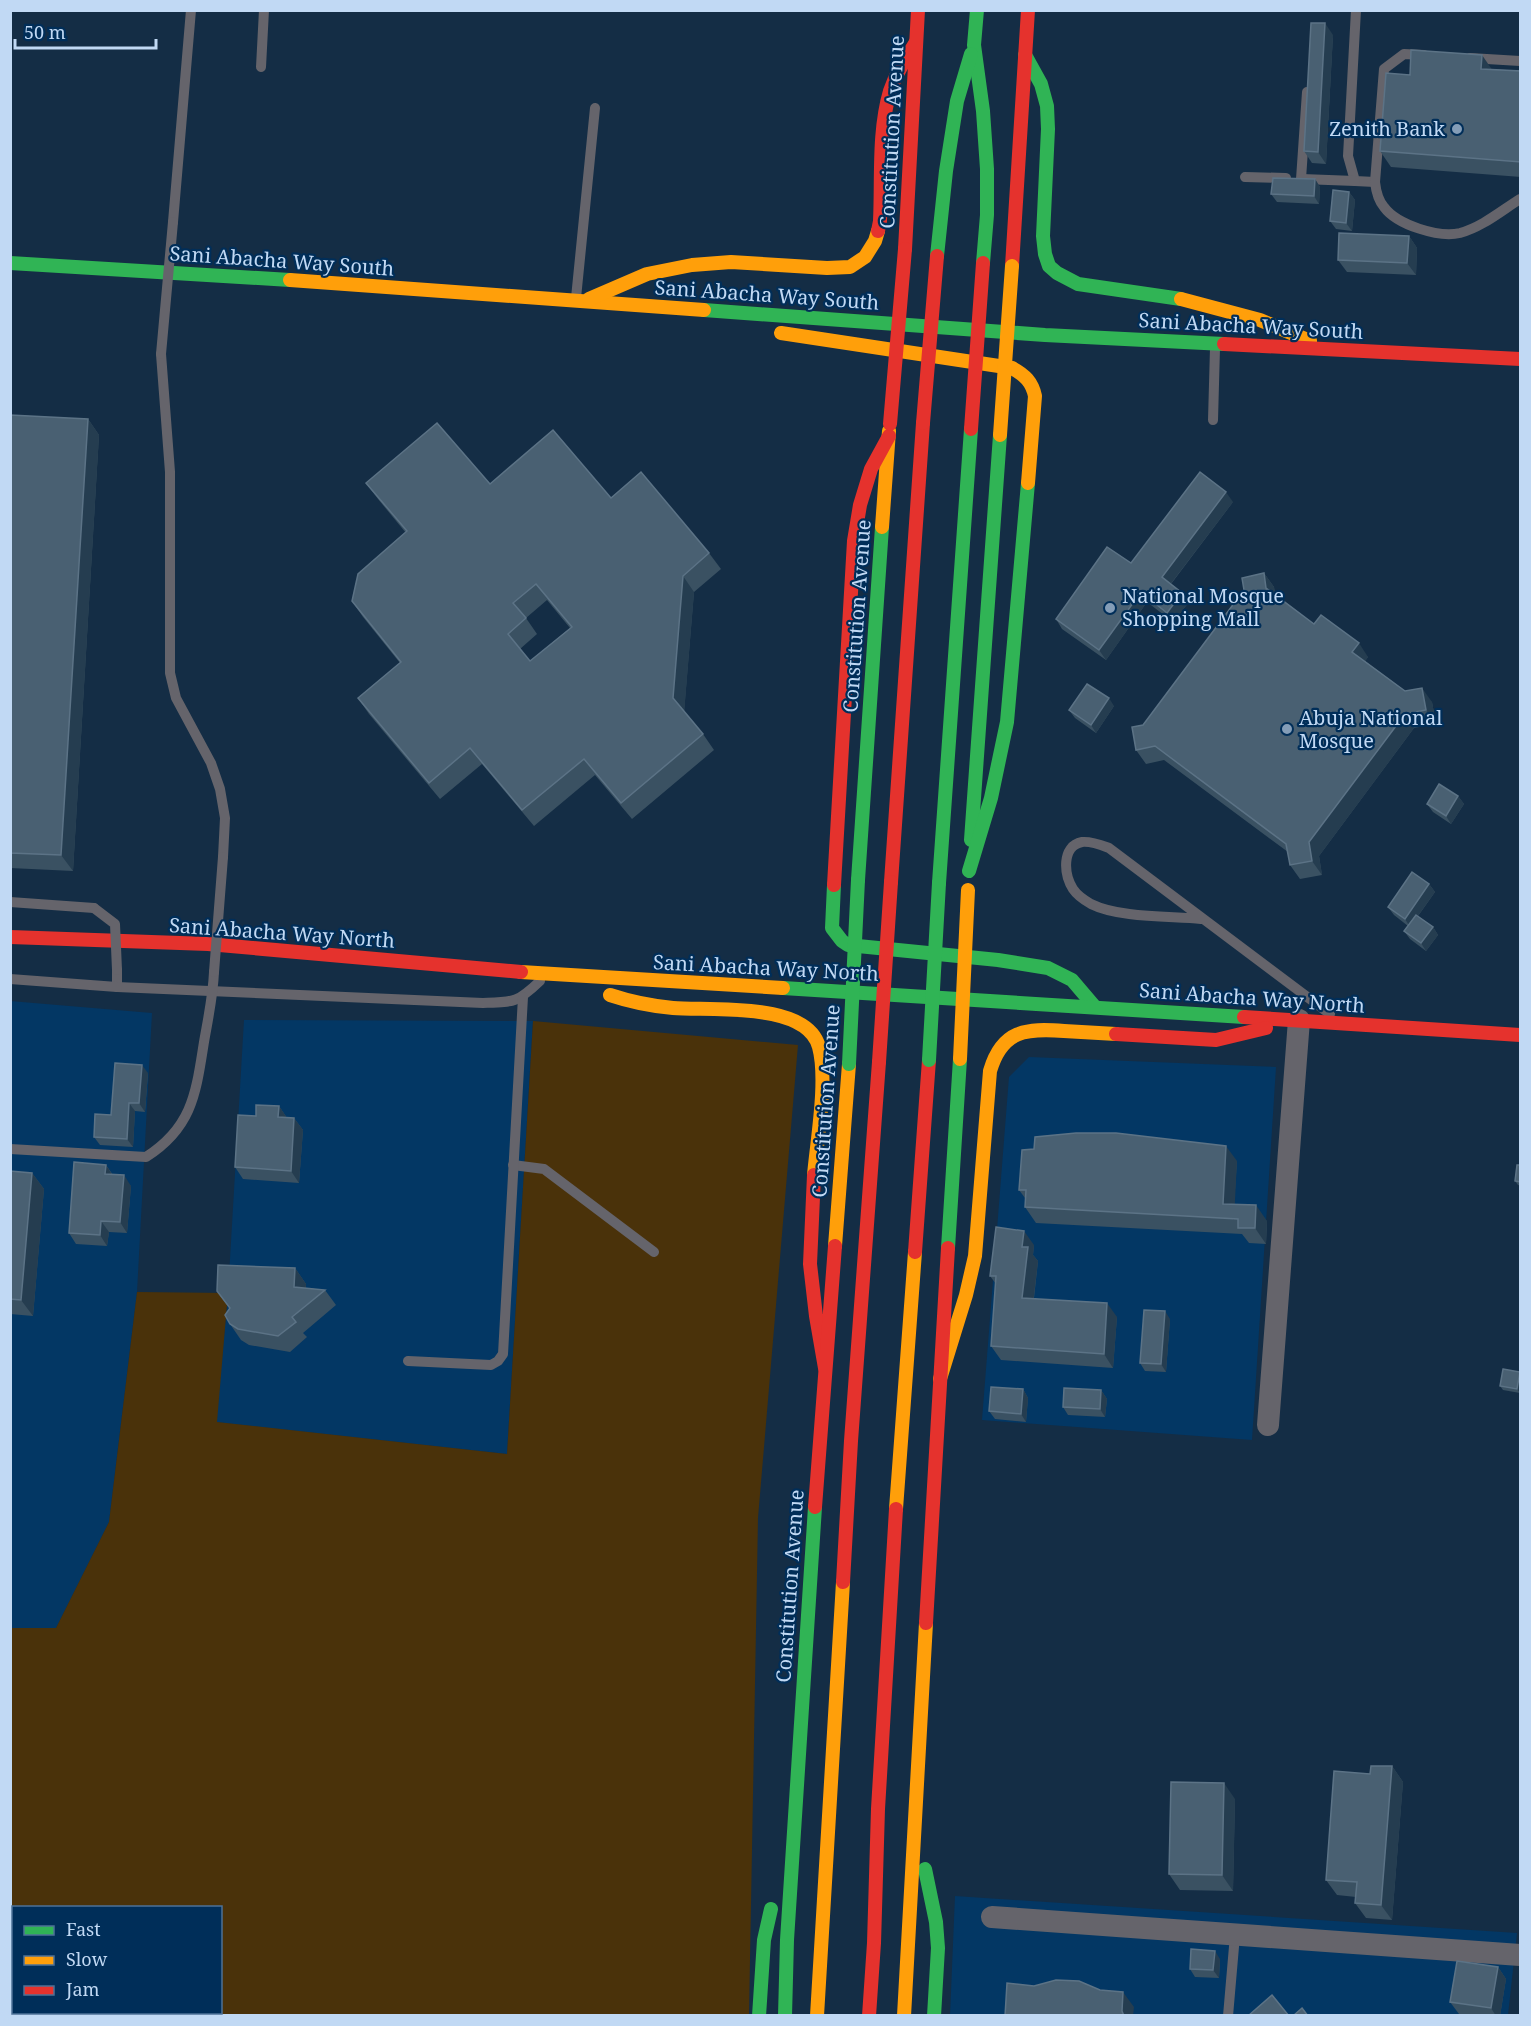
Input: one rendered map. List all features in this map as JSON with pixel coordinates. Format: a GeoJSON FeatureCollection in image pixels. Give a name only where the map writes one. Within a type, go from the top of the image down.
{"type":"FeatureCollection","features":[{"type":"Feature","properties":{"kind":"main road"},"geometry":{"type":"LineString","coordinates":[[817,2016],[851,1441],[923,423],[946,171],[957,101],[974,45],[977,10]]}},
{"type":"Feature","properties":{"kind":"main road"},"geometry":{"type":"LineString","coordinates":[[904,2016],[969,871],[1028,10]]}},
{"type":"Feature","properties":{"kind":"main road"},"geometry":{"type":"LineString","coordinates":[[1027,30],[1039,10]]}},
{"type":"Feature","properties":{"kind":"main road","name":"Constitution Avenue"},"geometry":{"type":"LineString","coordinates":[[785,2016],[793,1842],[825,1368],[849,1064],[858,880],[889,430],[905,249],[916,14]]}},
{"type":"Feature","properties":{"kind":"main road"},"geometry":{"type":"LineString","coordinates":[[580,301],[647,274],[692,265],[731,262],[826,268],[850,267],[865,257],[875,241],[880,221],[884,129],[890,92],[900,66],[916,42]]}},
{"type":"Feature","properties":{"kind":"main road"},"geometry":{"type":"LineString","coordinates":[[869,2016],[878,1809],[903,1414],[919,1214],[939,883],[987,215],[983,111],[974,45]]}},
{"type":"Feature","properties":{"kind":"main road"},"geometry":{"type":"LineString","coordinates":[[1025,55],[1041,84],[1047,106],[1043,236],[1050,266],[1057,273],[1078,284],[1182,299],[1260,320],[1334,350]]}},
{"type":"Feature","properties":{"kind":"main road","name":"Sani Abacha Way South"},"geometry":{"type":"LineString","coordinates":[[10,263],[324,282],[1044,335],[1521,359]]}},
{"type":"Feature","properties":{"kind":"main road"},"geometry":{"type":"LineString","coordinates":[[746,313],[781,333],[1012,368],[1025,374],[1032,383],[1035,396],[1007,722],[999,770],[969,871]]}},
{"type":"Feature","properties":{"kind":"main road"},"geometry":{"type":"LineString","coordinates":[[889,430],[871,469],[860,505],[854,541],[832,928],[848,945],[998,960],[1048,968],[1072,980],[1095,1007]]}},
{"type":"Feature","properties":{"kind":"main road","name":"Sani Abacha Way North"},"geometry":{"type":"LineString","coordinates":[[10,937],[208,944],[571,976],[1521,1035]]}},
{"type":"Feature","properties":{"kind":"main road"},"geometry":{"type":"LineString","coordinates":[[571,976],[623,999],[683,1008],[772,1014],[800,1023],[811,1032],[818,1043],[821,1056],[822,1089],[809,1264],[813,1307],[825,1368]]}},
{"type":"Feature","properties":{"kind":"main road"},"geometry":{"type":"LineString","coordinates":[[939,1379],[966,1295],[975,1256],[990,1071],[994,1055],[1004,1042],[1019,1033],[1036,1029],[1216,1040],[1299,1020]]}},
{"type":"Feature","properties":{"kind":"main road"},"geometry":{"type":"LineString","coordinates":[[916,1815],[936,1922],[938,1948],[934,2016]]}},
{"type":"Feature","properties":{"kind":"main road"},"geometry":{"type":"LineString","coordinates":[[759,2016],[767,1922],[793,1842]]}},
{"type":"Feature","properties":{"kind":"street"},"geometry":{"type":"LineString","coordinates":[[1268,1425],[1299,1020]]}},
{"type":"Feature","properties":{"kind":"street"},"geometry":{"type":"LineString","coordinates":[[992,1917],[1521,1955]]}},
{"type":"Feature","properties":{"kind":"lane"},"geometry":{"type":"LineString","coordinates":[[10,1149],[146,1157],[164,1145],[184,1117],[195,1093],[213,992],[225,818],[220,789],[211,763],[176,698],[170,673],[170,472],[162,354],[191,10]]}},
{"type":"Feature","properties":{"kind":"lane"},"geometry":{"type":"LineString","coordinates":[[261,67],[264,10]]}},
{"type":"Feature","properties":{"kind":"lane"},"geometry":{"type":"LineString","coordinates":[[1355,181],[1348,156],[1356,10]]}},
{"type":"Feature","properties":{"kind":"lane"},"geometry":{"type":"LineString","coordinates":[[1439,56],[1404,54],[1384,69],[1375,182],[1376,192],[1384,209],[1401,222],[1443,234],[1459,233],[1471,229],[1521,199]]}},
{"type":"Feature","properties":{"kind":"lane"},"geometry":{"type":"LineString","coordinates":[[1462,57],[1521,61]]}},
{"type":"Feature","properties":{"kind":"lane"},"geometry":{"type":"LineString","coordinates":[[1301,179],[1308,78]]}},
{"type":"Feature","properties":{"kind":"lane"},"geometry":{"type":"LineString","coordinates":[[580,301],[595,108]]}},
{"type":"Feature","properties":{"kind":"lane"},"geometry":{"type":"LineString","coordinates":[[1245,177],[1375,182]]}},
{"type":"Feature","properties":{"kind":"lane"},"geometry":{"type":"LineString","coordinates":[[1213,420],[1215,345]]}},
{"type":"Feature","properties":{"kind":"lane"},"geometry":{"type":"LineString","coordinates":[[1201,919],[1119,912],[1090,904],[1073,889],[1066,867],[1068,853],[1074,845],[1083,842],[1097,843],[1109,848],[1342,1023]]}},
{"type":"Feature","properties":{"kind":"lane"},"geometry":{"type":"LineString","coordinates":[[10,902],[94,908],[115,924],[117,987]]}},
{"type":"Feature","properties":{"kind":"lane"},"geometry":{"type":"LineString","coordinates":[[10,979],[213,992],[483,1003],[505,1002],[523,997],[546,974]]}},
{"type":"Feature","properties":{"kind":"lane"},"geometry":{"type":"LineString","coordinates":[[408,1361],[491,1365],[503,1354],[523,997]]}},
{"type":"Feature","properties":{"kind":"lane"},"geometry":{"type":"LineString","coordinates":[[513,1165],[544,1169],[654,1252]]}},
{"type":"Feature","properties":{"kind":"lane"},"geometry":{"type":"LineString","coordinates":[[1228,2016],[1235,1935]]}},
{"type":"Feature","properties":{"kind":"shaded area"},"geometry":{"type":"Polygon","coordinates":[[[10,1001],[152,1013],[137,1292],[109,1522],[56,1628],[11,1628],[10,1001]]]}},
{"type":"Feature","properties":{"kind":"shaded area"},"geometry":{"type":"Polygon","coordinates":[[[244,1020],[533,1021],[507,1454],[216,1422],[228,1293],[244,1020]]]}},
{"type":"Feature","properties":{"kind":"shaded area"},"geometry":{"type":"Polygon","coordinates":[[[533,1021],[798,1045],[758,1518],[749,2015],[11,2015],[10,1628],[56,1628],[109,1522],[137,1292],[228,1293],[217,1422],[507,1454],[533,1021]]]}},
{"type":"Feature","properties":{"kind":"shaded area"},"geometry":{"type":"Polygon","coordinates":[[[1029,1057],[1276,1067],[1252,1440],[982,1420],[1009,1077],[1029,1057]]]}},
{"type":"Feature","properties":{"kind":"shaded area"},"geometry":{"type":"Polygon","coordinates":[[[955,1896],[1517,1933],[1508,2015],[950,2016],[955,1896]]]}},
{"type":"Feature","properties":{"kind":"building"},"geometry":{"type":"Polygon","coordinates":[[[1311,23],[1325,23],[1318,152],[1304,151],[1311,23]]]}},
{"type":"Feature","properties":{"kind":"building","name":"Zenith Bank"},"geometry":{"type":"Polygon","coordinates":[[[1411,50],[1482,55],[1481,69],[1521,71],[1521,162],[1380,151],[1386,73],[1410,75],[1411,50]]]}},
{"type":"Feature","properties":{"kind":"building"},"geometry":{"type":"Polygon","coordinates":[[[1273,178],[1315,179],[1314,196],[1271,194],[1273,178]]]}},
{"type":"Feature","properties":{"kind":"building"},"geometry":{"type":"Polygon","coordinates":[[[1333,190],[1349,192],[1346,223],[1330,221],[1333,190]]]}},
{"type":"Feature","properties":{"kind":"building"},"geometry":{"type":"Polygon","coordinates":[[[1339,233],[1409,236],[1407,263],[1338,260],[1339,233]]]}},
{"type":"Feature","properties":{"kind":"building"},"geometry":{"type":"Polygon","coordinates":[[[10,415],[88,419],[61,855],[10,853],[10,415]]]}},
{"type":"Feature","properties":{"kind":"building"},"geometry":{"type":"Polygon","coordinates":[[[437,423],[490,484],[553,430],[611,498],[641,472],[709,553],[683,576],[673,698],[703,734],[621,803],[584,759],[522,810],[470,748],[429,783],[358,698],[401,662],[352,601],[358,574],[407,531],[366,483],[437,423]],[[536,584],[513,603],[526,618],[508,634],[530,661],[572,627],[536,584]]]}},
{"type":"Feature","properties":{"kind":"building"},"geometry":{"type":"Polygon","coordinates":[[[1200,472],[1226,492],[1162,577],[1182,593],[1167,613],[1141,592],[1099,650],[1056,619],[1107,547],[1131,563],[1200,472]]]}},
{"type":"Feature","properties":{"kind":"building","name":"Abuja National Mosque"},"geometry":{"type":"Polygon","coordinates":[[[1264,573],[1266,588],[1314,624],[1321,615],[1359,643],[1352,652],[1405,691],[1422,688],[1426,710],[1405,714],[1309,842],[1312,861],[1290,865],[1286,844],[1155,746],[1136,750],[1132,727],[1143,725],[1244,590],[1242,578],[1264,573]]]}},
{"type":"Feature","properties":{"kind":"building"},"geometry":{"type":"Polygon","coordinates":[[[1087,684],[1109,698],[1091,725],[1069,710],[1087,684]]]}},
{"type":"Feature","properties":{"kind":"building"},"geometry":{"type":"Polygon","coordinates":[[[1439,784],[1458,796],[1446,816],[1427,804],[1439,784]]]}},
{"type":"Feature","properties":{"kind":"building"},"geometry":{"type":"Polygon","coordinates":[[[1412,872],[1429,884],[1405,919],[1388,907],[1412,872]]]}},
{"type":"Feature","properties":{"kind":"building"},"geometry":{"type":"Polygon","coordinates":[[[1416,915],[1433,927],[1421,943],[1404,931],[1416,915]]]}},
{"type":"Feature","properties":{"kind":"building"},"geometry":{"type":"Polygon","coordinates":[[[115,1063],[142,1065],[139,1103],[129,1103],[127,1139],[94,1137],[95,1114],[111,1115],[115,1063]]]}},
{"type":"Feature","properties":{"kind":"building"},"geometry":{"type":"Polygon","coordinates":[[[256,1105],[279,1106],[278,1117],[294,1118],[291,1171],[235,1167],[238,1115],[256,1116],[256,1105]]]}},
{"type":"Feature","properties":{"kind":"building"},"geometry":{"type":"Polygon","coordinates":[[[1076,1133],[1116,1133],[1226,1146],[1223,1204],[1256,1205],[1255,1228],[1238,1228],[1238,1219],[1025,1207],[1026,1190],[1019,1190],[1022,1150],[1034,1149],[1035,1137],[1076,1133]]]}},
{"type":"Feature","properties":{"kind":"building"},"geometry":{"type":"Polygon","coordinates":[[[74,1162],[106,1165],[105,1174],[124,1175],[120,1222],[101,1221],[100,1235],[69,1233],[74,1162]]]}},
{"type":"Feature","properties":{"kind":"building"},"geometry":{"type":"Polygon","coordinates":[[[1517,1165],[1521,1165],[1521,1182],[1515,1181],[1517,1165]]]}},
{"type":"Feature","properties":{"kind":"building"},"geometry":{"type":"Polygon","coordinates":[[[10,1171],[32,1173],[21,1300],[10,1299],[10,1171]]]}},
{"type":"Feature","properties":{"kind":"building"},"geometry":{"type":"Polygon","coordinates":[[[996,1227],[1024,1231],[1022,1247],[1028,1247],[1022,1298],[1107,1303],[1104,1354],[991,1346],[996,1276],[990,1276],[996,1227]]]}},
{"type":"Feature","properties":{"kind":"building"},"geometry":{"type":"Polygon","coordinates":[[[218,1265],[295,1268],[294,1287],[325,1290],[292,1317],[296,1322],[278,1336],[238,1329],[230,1324],[225,1315],[230,1308],[217,1291],[218,1265]]]}},
{"type":"Feature","properties":{"kind":"building"},"geometry":{"type":"Polygon","coordinates":[[[1144,1310],[1165,1311],[1161,1364],[1140,1363],[1144,1310]]]}},
{"type":"Feature","properties":{"kind":"building"},"geometry":{"type":"Polygon","coordinates":[[[1503,1369],[1520,1372],[1517,1389],[1500,1386],[1503,1369]]]}},
{"type":"Feature","properties":{"kind":"building"},"geometry":{"type":"Polygon","coordinates":[[[991,1387],[1023,1389],[1021,1414],[989,1411],[991,1387]]]}},
{"type":"Feature","properties":{"kind":"building"},"geometry":{"type":"Polygon","coordinates":[[[1064,1388],[1101,1390],[1100,1409],[1063,1407],[1064,1388]]]}},
{"type":"Feature","properties":{"kind":"building"},"geometry":{"type":"Polygon","coordinates":[[[1371,1766],[1392,1766],[1381,1905],[1355,1903],[1357,1882],[1326,1880],[1334,1771],[1370,1774],[1371,1766]]]}},
{"type":"Feature","properties":{"kind":"building"},"geometry":{"type":"Polygon","coordinates":[[[1171,1782],[1224,1783],[1222,1875],[1169,1874],[1171,1782]]]}},
{"type":"Feature","properties":{"kind":"building"},"geometry":{"type":"Polygon","coordinates":[[[1191,1949],[1215,1951],[1213,1970],[1190,1969],[1191,1949]]]}},
{"type":"Feature","properties":{"kind":"building"},"geometry":{"type":"Polygon","coordinates":[[[1457,1961],[1498,1967],[1491,2008],[1450,2002],[1457,1961]]]}},
{"type":"Feature","properties":{"kind":"building"},"geometry":{"type":"Polygon","coordinates":[[[1056,1980],[1079,1981],[1100,1990],[1123,1992],[1124,2016],[1005,2016],[1007,1983],[1034,1986],[1056,1980]]]}},
{"type":"Feature","properties":{"kind":"building"},"geometry":{"type":"Polygon","coordinates":[[[1272,1995],[1289,2016],[1248,2016],[1272,1995]]]}},
{"type":"Feature","properties":{"kind":"building"},"geometry":{"type":"Polygon","coordinates":[[[1302,2008],[1308,2016],[1293,2016],[1302,2008]]]}},
{"type":"Feature","properties":{"kind":"traffic: fast"},"geometry":{"type":"LineString","coordinates":[[977,10],[974,45],[983,111],[987,169],[987,215],[983,263]]}},
{"type":"Feature","properties":{"kind":"traffic: fast"},"geometry":{"type":"LineString","coordinates":[[937,256],[946,171],[957,101],[971,54]]}},
{"type":"Feature","properties":{"kind":"traffic: fast"},"geometry":{"type":"LineString","coordinates":[[1025,55],[1041,84],[1047,106],[1043,236],[1049,266],[1078,284],[1181,299]]}},
{"type":"Feature","properties":{"kind":"traffic: fast"},"geometry":{"type":"LineString","coordinates":[[10,263],[290,280]]}},
{"type":"Feature","properties":{"kind":"traffic: fast"},"geometry":{"type":"LineString","coordinates":[[704,310],[1045,335],[1224,344]]}},
{"type":"Feature","properties":{"kind":"traffic: fast"},"geometry":{"type":"LineString","coordinates":[[939,883],[971,429]]}},
{"type":"Feature","properties":{"kind":"traffic: fast"},"geometry":{"type":"LineString","coordinates":[[971,840],[1000,435]]}},
{"type":"Feature","properties":{"kind":"traffic: fast"},"geometry":{"type":"LineString","coordinates":[[969,871],[991,798],[1007,722],[1028,483]]}},
{"type":"Feature","properties":{"kind":"traffic: fast"},"geometry":{"type":"LineString","coordinates":[[858,880],[882,527]]}},
{"type":"Feature","properties":{"kind":"traffic: fast"},"geometry":{"type":"LineString","coordinates":[[849,1064],[858,880]]}},
{"type":"Feature","properties":{"kind":"traffic: fast"},"geometry":{"type":"LineString","coordinates":[[929,1060],[939,883]]}},
{"type":"Feature","properties":{"kind":"traffic: fast"},"geometry":{"type":"LineString","coordinates":[[834,885],[832,928],[848,945],[998,960],[1048,968],[1072,980],[1095,1007]]}},
{"type":"Feature","properties":{"kind":"traffic: fast"},"geometry":{"type":"LineString","coordinates":[[783,988],[1244,1017]]}},
{"type":"Feature","properties":{"kind":"traffic: fast"},"geometry":{"type":"LineString","coordinates":[[948,1248],[960,1059]]}},
{"type":"Feature","properties":{"kind":"traffic: fast"},"geometry":{"type":"LineString","coordinates":[[785,2016],[787,1940],[815,1507]]}},
{"type":"Feature","properties":{"kind":"traffic: fast"},"geometry":{"type":"LineString","coordinates":[[925,1869],[936,1922],[938,1948],[934,2016]]}},
{"type":"Feature","properties":{"kind":"traffic: fast"},"geometry":{"type":"LineString","coordinates":[[759,2016],[764,1940],[771,1909]]}},
{"type":"Feature","properties":{"kind":"traffic: slow"},"geometry":{"type":"LineString","coordinates":[[589,299],[647,274],[692,265],[731,262],[827,268],[850,267],[865,257],[878,231]]}},
{"type":"Feature","properties":{"kind":"traffic: slow"},"geometry":{"type":"LineString","coordinates":[[1000,435],[1012,266]]}},
{"type":"Feature","properties":{"kind":"traffic: slow"},"geometry":{"type":"LineString","coordinates":[[290,280],[704,310]]}},
{"type":"Feature","properties":{"kind":"traffic: slow"},"geometry":{"type":"LineString","coordinates":[[1181,299],[1260,320],[1310,341]]}},
{"type":"Feature","properties":{"kind":"traffic: slow"},"geometry":{"type":"LineString","coordinates":[[781,333],[1012,368],[1017,371],[1030,383],[1035,396],[1028,483]]}},
{"type":"Feature","properties":{"kind":"traffic: slow"},"geometry":{"type":"LineString","coordinates":[[882,527],[889,431]]}},
{"type":"Feature","properties":{"kind":"traffic: slow"},"geometry":{"type":"LineString","coordinates":[[960,1059],[968,890]]}},
{"type":"Feature","properties":{"kind":"traffic: slow"},"geometry":{"type":"LineString","coordinates":[[521,972],[783,988]]}},
{"type":"Feature","properties":{"kind":"traffic: slow"},"geometry":{"type":"LineString","coordinates":[[610,995],[633,1002],[665,1007],[755,1011],[777,1015],[796,1022],[811,1032],[819,1047],[822,1076],[814,1175]]}},
{"type":"Feature","properties":{"kind":"traffic: slow"},"geometry":{"type":"LineString","coordinates":[[940,1379],[966,1295],[975,1256],[990,1071],[995,1057],[1009,1040],[1017,1034],[1027,1032],[1050,1030],[1116,1034]]}},
{"type":"Feature","properties":{"kind":"traffic: slow"},"geometry":{"type":"LineString","coordinates":[[835,1246],[849,1064]]}},
{"type":"Feature","properties":{"kind":"traffic: slow"},"geometry":{"type":"LineString","coordinates":[[896,1509],[915,1252]]}},
{"type":"Feature","properties":{"kind":"traffic: slow"},"geometry":{"type":"LineString","coordinates":[[817,2016],[843,1582]]}},
{"type":"Feature","properties":{"kind":"traffic: slow"},"geometry":{"type":"LineString","coordinates":[[904,2016],[926,1623]]}},
{"type":"Feature","properties":{"kind":"traffic: jam"},"geometry":{"type":"LineString","coordinates":[[905,249],[918,10]]}},
{"type":"Feature","properties":{"kind":"traffic: jam"},"geometry":{"type":"LineString","coordinates":[[1012,266],[1028,10]]}},
{"type":"Feature","properties":{"kind":"traffic: jam"},"geometry":{"type":"LineString","coordinates":[[878,231],[882,139],[886,107],[895,78],[916,42]]}},
{"type":"Feature","properties":{"kind":"traffic: jam"},"geometry":{"type":"LineString","coordinates":[[890,424],[905,249]]}},
{"type":"Feature","properties":{"kind":"traffic: jam"},"geometry":{"type":"LineString","coordinates":[[923,423],[937,256]]}},
{"type":"Feature","properties":{"kind":"traffic: jam"},"geometry":{"type":"LineString","coordinates":[[971,429],[983,263]]}},
{"type":"Feature","properties":{"kind":"traffic: jam"},"geometry":{"type":"LineString","coordinates":[[1224,344],[1520,359]]}},
{"type":"Feature","properties":{"kind":"traffic: jam"},"geometry":{"type":"LineString","coordinates":[[891,882],[923,423]]}},
{"type":"Feature","properties":{"kind":"traffic: jam"},"geometry":{"type":"LineString","coordinates":[[834,885],[854,541],[860,505],[871,469],[889,436]]}},
{"type":"Feature","properties":{"kind":"traffic: jam"},"geometry":{"type":"LineString","coordinates":[[879,1062],[891,882]]}},
{"type":"Feature","properties":{"kind":"traffic: jam"},"geometry":{"type":"LineString","coordinates":[[10,937],[208,944],[521,972]]}},
{"type":"Feature","properties":{"kind":"traffic: jam"},"geometry":{"type":"LineString","coordinates":[[1244,1017],[1520,1035]]}},
{"type":"Feature","properties":{"kind":"traffic: jam"},"geometry":{"type":"LineString","coordinates":[[1116,1034],[1216,1040],[1266,1028]]}},
{"type":"Feature","properties":{"kind":"traffic: jam"},"geometry":{"type":"LineString","coordinates":[[915,1252],[929,1060]]}},
{"type":"Feature","properties":{"kind":"traffic: jam"},"geometry":{"type":"LineString","coordinates":[[843,1582],[879,1062]]}},
{"type":"Feature","properties":{"kind":"traffic: jam"},"geometry":{"type":"LineString","coordinates":[[814,1175],[810,1264],[825,1368]]}},
{"type":"Feature","properties":{"kind":"traffic: jam"},"geometry":{"type":"LineString","coordinates":[[815,1507],[835,1246]]}},
{"type":"Feature","properties":{"kind":"traffic: jam"},"geometry":{"type":"LineString","coordinates":[[926,1623],[948,1248]]}},
{"type":"Feature","properties":{"kind":"traffic: jam"},"geometry":{"type":"LineString","coordinates":[[869,2016],[874,1943],[878,1809],[896,1509]]}},
{"type":"Feature","properties":{"kind":"place","name":"Zenith Bank"},"geometry":{"type":"Point","coordinates":[1457,129]}},
{"type":"Feature","properties":{"kind":"place","name":"National Mosque Shopping Mall"},"geometry":{"type":"Point","coordinates":[1110,608]}},
{"type":"Feature","properties":{"kind":"place","name":"Abuja National Mosque"},"geometry":{"type":"Point","coordinates":[1287,729]}}]}
